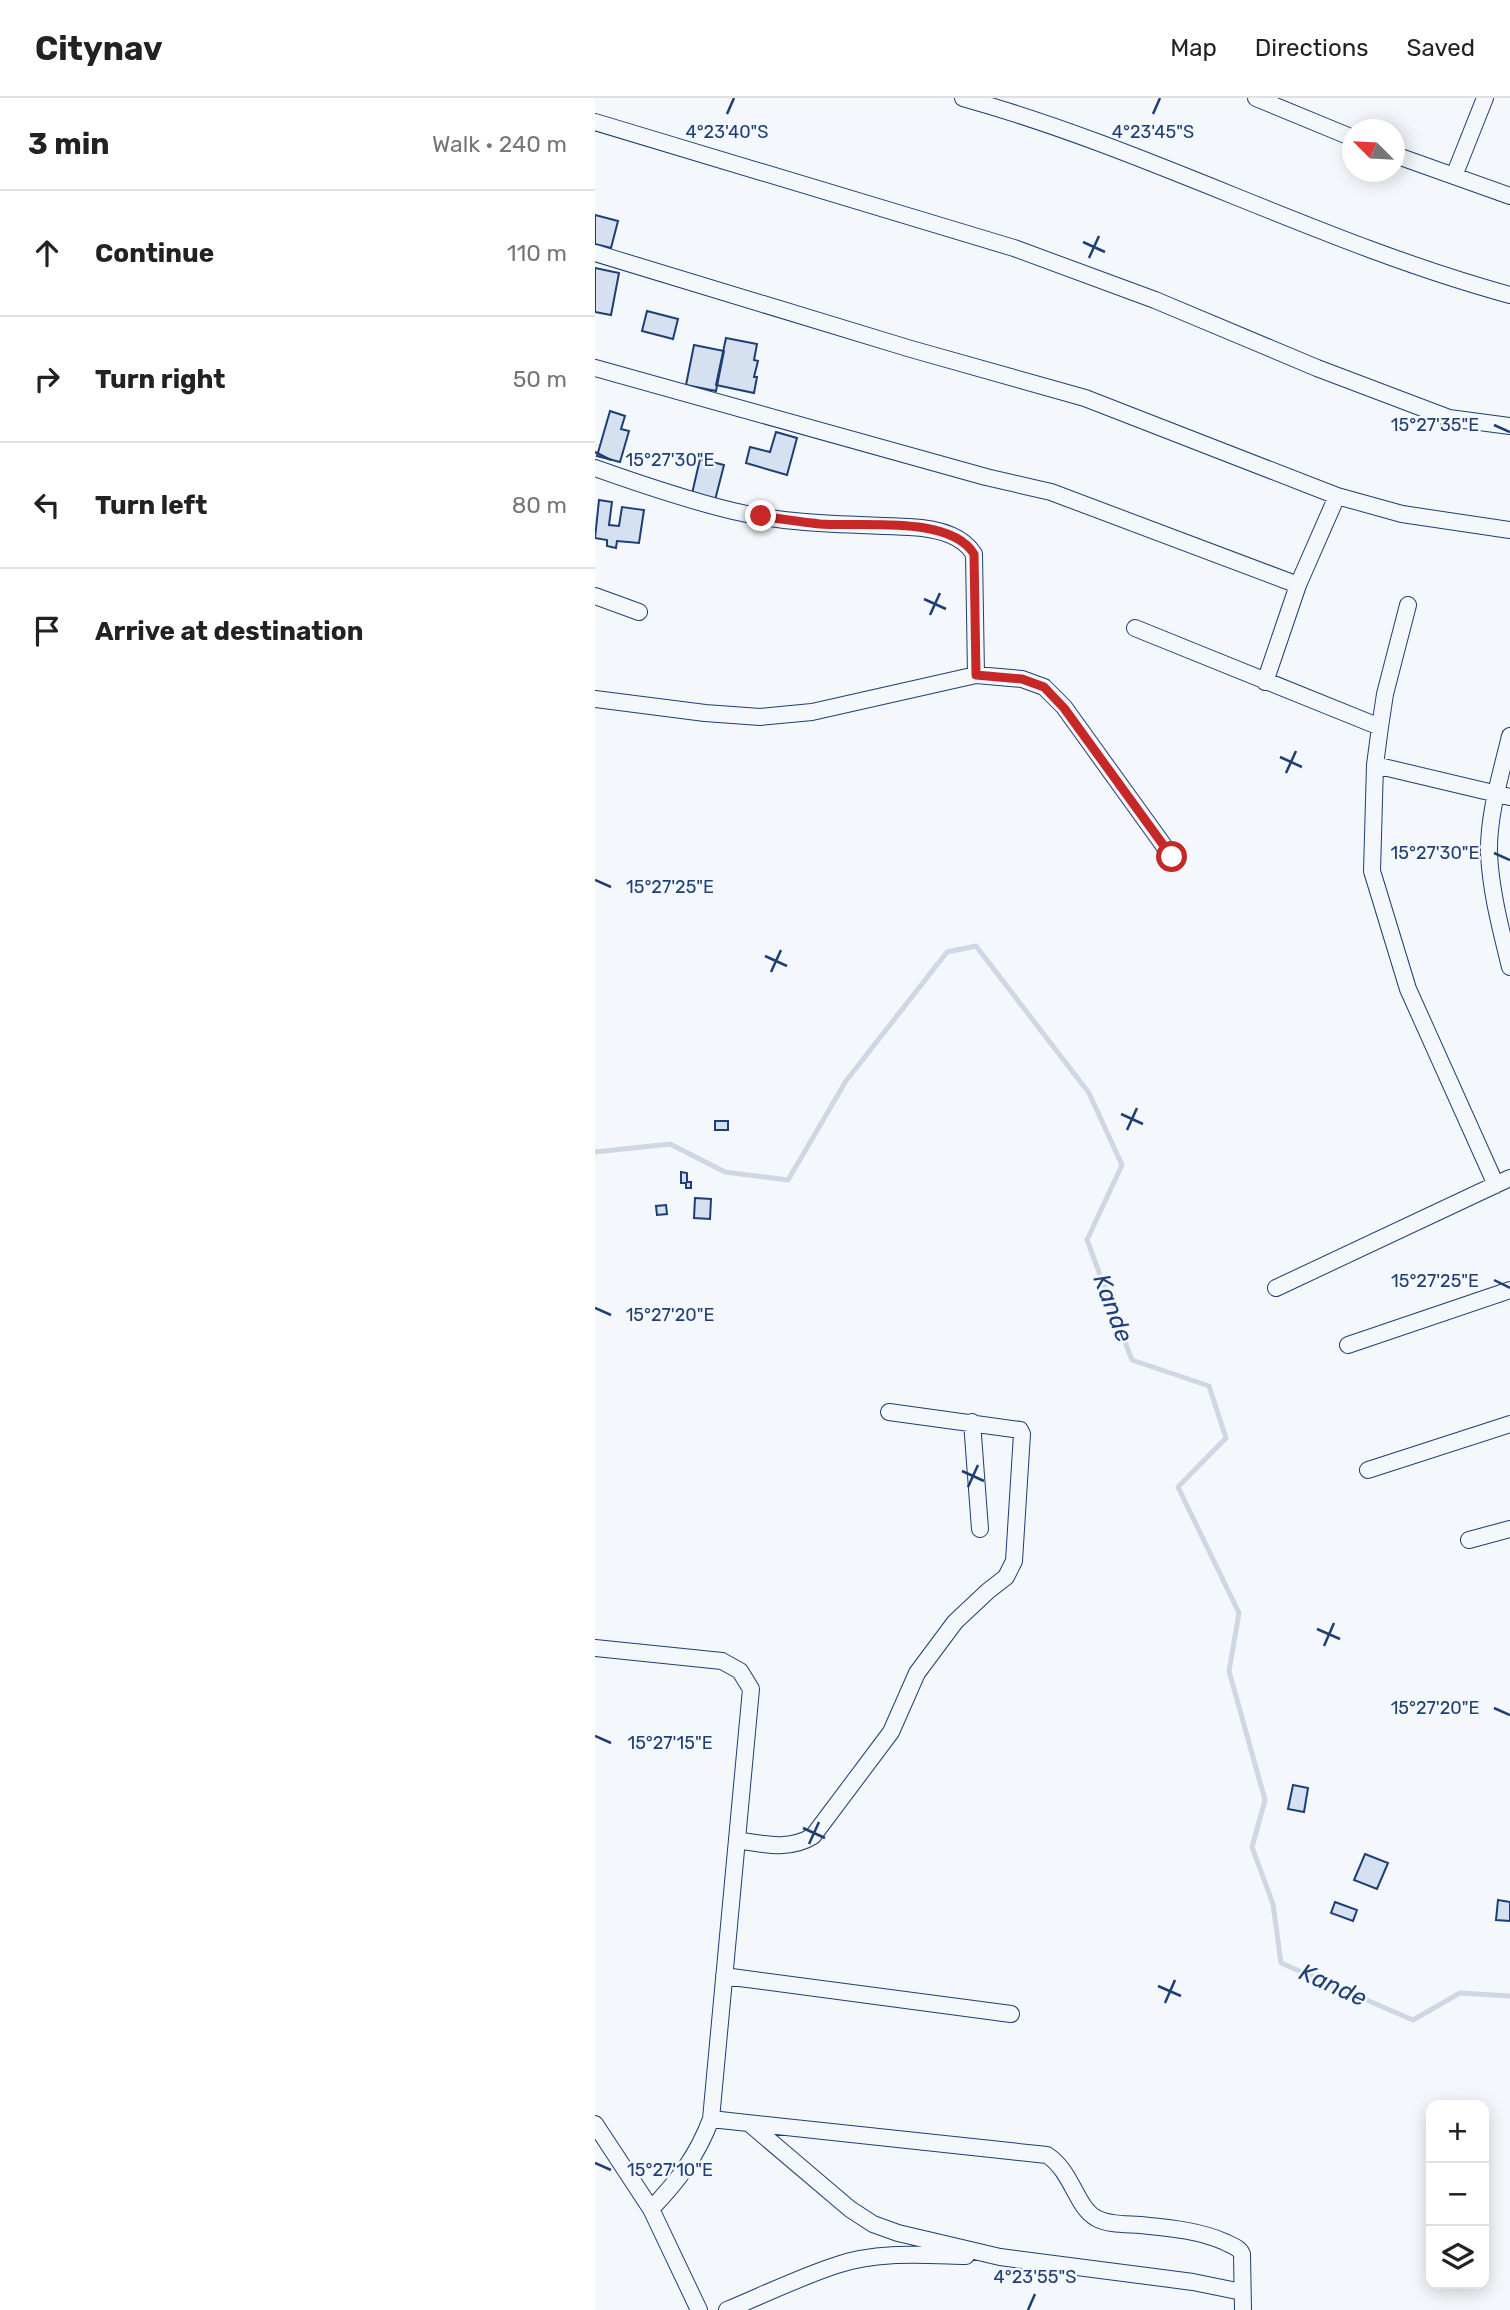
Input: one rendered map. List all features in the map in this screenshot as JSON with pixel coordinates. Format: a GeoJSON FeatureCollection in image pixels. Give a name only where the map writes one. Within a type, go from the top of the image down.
{"type":"FeatureCollection","features":[{"type":"Feature","properties":{"kind":"street"},"geometry":{"type":"LineString","coordinates":[[963,98],[1010,111],[1144,159],[1363,247],[1510,295]]}},
{"type":"Feature","properties":{"kind":"street"},"geometry":{"type":"LineString","coordinates":[[1256,98],[1342,133]]}},
{"type":"Feature","properties":{"kind":"street"},"geometry":{"type":"LineString","coordinates":[[1454,176],[1485,98]]}},
{"type":"Feature","properties":{"kind":"street"},"geometry":{"type":"LineString","coordinates":[[595,122],[1014,248],[1155,300],[1317,368],[1449,418],[1510,426]]}},
{"type":"Feature","properties":{"kind":"street"},"geometry":{"type":"LineString","coordinates":[[1405,159],[1510,196]]}},
{"type":"Feature","properties":{"kind":"street"},"geometry":{"type":"LineString","coordinates":[[595,253],[911,349],[1085,398],[1337,496],[1402,514],[1510,530]]}},
{"type":"Feature","properties":{"kind":"street"},"geometry":{"type":"LineString","coordinates":[[595,368],[986,477],[1051,492],[1298,585]]}},
{"type":"Feature","properties":{"kind":"street"},"geometry":{"type":"LineString","coordinates":[[595,468],[733,511],[820,524],[919,527],[940,531],[959,539],[968,544],[974,554],[976,675]]}},
{"type":"Feature","properties":{"kind":"street"},"geometry":{"type":"LineString","coordinates":[[1265,682],[1298,585],[1337,496]]}},
{"type":"Feature","properties":{"kind":"street"},"geometry":{"type":"LineString","coordinates":[[595,596],[639,612]]}},
{"type":"Feature","properties":{"kind":"street"},"geometry":{"type":"LineString","coordinates":[[1276,1288],[1503,1182],[1408,989],[1372,871],[1375,765],[1380,727],[1385,694],[1408,605]]}},
{"type":"Feature","properties":{"kind":"street"},"geometry":{"type":"LineString","coordinates":[[1135,628],[1380,727]]}},
{"type":"Feature","properties":{"kind":"street"},"geometry":{"type":"LineString","coordinates":[[595,699],[760,717],[812,712],[976,675],[1022,679],[1044,687],[1064,708],[1172,857]]}},
{"type":"Feature","properties":{"kind":"street"},"geometry":{"type":"LineString","coordinates":[[1510,736],[1503,796],[1489,853],[1502,907],[1510,967]]}},
{"type":"Feature","properties":{"kind":"street"},"geometry":{"type":"LineString","coordinates":[[1375,765],[1503,796]]}},
{"type":"Feature","properties":{"kind":"street"},"geometry":{"type":"LineString","coordinates":[[1348,1345],[1510,1290]]}},
{"type":"Feature","properties":{"kind":"street"},"geometry":{"type":"LineString","coordinates":[[737,1840],[782,1846],[803,1842],[813,1836],[891,1732],[918,1673],[955,1622],[1011,1570],[1014,1561],[1022,1434],[1017,1429],[889,1412]]}},
{"type":"Feature","properties":{"kind":"street"},"geometry":{"type":"LineString","coordinates":[[972,1422],[980,1530]]}},
{"type":"Feature","properties":{"kind":"street"},"geometry":{"type":"LineString","coordinates":[[1368,1470],[1510,1424]]}},
{"type":"Feature","properties":{"kind":"street"},"geometry":{"type":"LineString","coordinates":[[1469,1540],[1510,1529]]}},
{"type":"Feature","properties":{"kind":"street"},"geometry":{"type":"LineString","coordinates":[[595,1648],[722,1661],[740,1671],[751,1689],[711,2119],[701,2146],[677,2183],[651,2209]]}},
{"type":"Feature","properties":{"kind":"street"},"geometry":{"type":"LineString","coordinates":[[724,1976],[1011,2014]]}},
{"type":"Feature","properties":{"kind":"street"},"geometry":{"type":"LineString","coordinates":[[711,2119],[1047,2154],[1058,2162],[1085,2208],[1096,2218],[1113,2223],[1189,2230],[1240,2249],[1243,2254],[1243,2310]]}},
{"type":"Feature","properties":{"kind":"street"},"geometry":{"type":"LineString","coordinates":[[595,2124],[651,2209],[699,2310]]}},
{"type":"Feature","properties":{"kind":"street"},"geometry":{"type":"LineString","coordinates":[[749,2124],[850,2209],[873,2224],[898,2233],[1000,2257],[1193,2282],[1242,2292]]}},
{"type":"Feature","properties":{"kind":"street"},"geometry":{"type":"LineString","coordinates":[[727,2310],[838,2264],[872,2257],[1000,2257]]}},
{"type":"Feature","properties":{"kind":"building"},"geometry":{"type":"Polygon","coordinates":[[[595,215],[618,221],[611,248],[595,244],[595,215]]]}},
{"type":"Feature","properties":{"kind":"building"},"geometry":{"type":"Polygon","coordinates":[[[595,268],[619,273],[611,315],[595,312],[595,268]]]}},
{"type":"Feature","properties":{"kind":"building"},"geometry":{"type":"Polygon","coordinates":[[[647,311],[678,319],[673,339],[642,331],[647,311]]]}},
{"type":"Feature","properties":{"kind":"building"},"geometry":{"type":"Polygon","coordinates":[[[726,338],[757,344],[754,393],[716,385],[726,338]]]}},
{"type":"Feature","properties":{"kind":"building"},"geometry":{"type":"Polygon","coordinates":[[[694,345],[724,351],[716,391],[686,385],[694,345]]]}},
{"type":"Feature","properties":{"kind":"building"},"geometry":{"type":"Polygon","coordinates":[[[610,411],[625,416],[621,429],[629,431],[620,462],[597,456],[610,411]]]}},
{"type":"Feature","properties":{"kind":"building"},"geometry":{"type":"Polygon","coordinates":[[[776,432],[797,438],[787,475],[746,463],[750,447],[770,452],[776,432]]]}},
{"type":"Feature","properties":{"kind":"building"},"geometry":{"type":"Polygon","coordinates":[[[700,459],[724,465],[714,504],[691,498],[700,459]]]}},
{"type":"Feature","properties":{"kind":"building"},"geometry":{"type":"Polygon","coordinates":[[[599,500],[612,502],[609,525],[619,526],[622,507],[644,510],[639,543],[617,541],[616,548],[607,546],[607,540],[595,538],[599,500]]]}},
{"type":"Feature","properties":{"kind":"building"},"geometry":{"type":"Polygon","coordinates":[[[715,1121],[728,1121],[728,1130],[715,1130],[715,1121]]]}},
{"type":"Feature","properties":{"kind":"building"},"geometry":{"type":"Polygon","coordinates":[[[681,1172],[687,1173],[687,1182],[691,1182],[691,1188],[686,1188],[686,1183],[681,1183],[681,1172]]]}},
{"type":"Feature","properties":{"kind":"building"},"geometry":{"type":"Polygon","coordinates":[[[695,1198],[711,1199],[710,1219],[694,1218],[695,1198]]]}},
{"type":"Feature","properties":{"kind":"building"},"geometry":{"type":"Polygon","coordinates":[[[666,1205],[667,1214],[657,1215],[656,1206],[666,1205]]]}},
{"type":"Feature","properties":{"kind":"building"},"geometry":{"type":"Polygon","coordinates":[[[1293,1785],[1308,1788],[1304,1812],[1288,1809],[1293,1785]]]}},
{"type":"Feature","properties":{"kind":"building"},"geometry":{"type":"Polygon","coordinates":[[[1365,1854],[1388,1863],[1377,1889],[1354,1880],[1365,1854]]]}},
{"type":"Feature","properties":{"kind":"building"},"geometry":{"type":"Polygon","coordinates":[[[1498,1900],[1510,1902],[1510,1921],[1496,1920],[1498,1900]]]}},
{"type":"Feature","properties":{"kind":"building"},"geometry":{"type":"Polygon","coordinates":[[[1335,1902],[1357,1910],[1353,1921],[1331,1913],[1335,1902]]]}},
{"type":"Feature","properties":{"kind":"waterway","name":"Kande"},"geometry":{"type":"LineString","coordinates":[[595,1152],[670,1144],[725,1172],[788,1180],[846,1081],[947,952],[976,946],[1089,1093],[1122,1165],[1087,1240],[1132,1360],[1209,1386],[1226,1438],[1178,1487],[1239,1613],[1229,1671],[1265,1800],[1252,1847],[1273,1904],[1281,1963],[1413,2020],[1460,1993],[1510,1996]]}},
{"type":"Feature","properties":{"kind":"route"},"geometry":{"type":"LineString","coordinates":[[761,516],[820,524],[919,527],[940,531],[968,544],[974,554],[976,675],[1022,679],[1044,687],[1064,708],[1172,857]]}}]}
